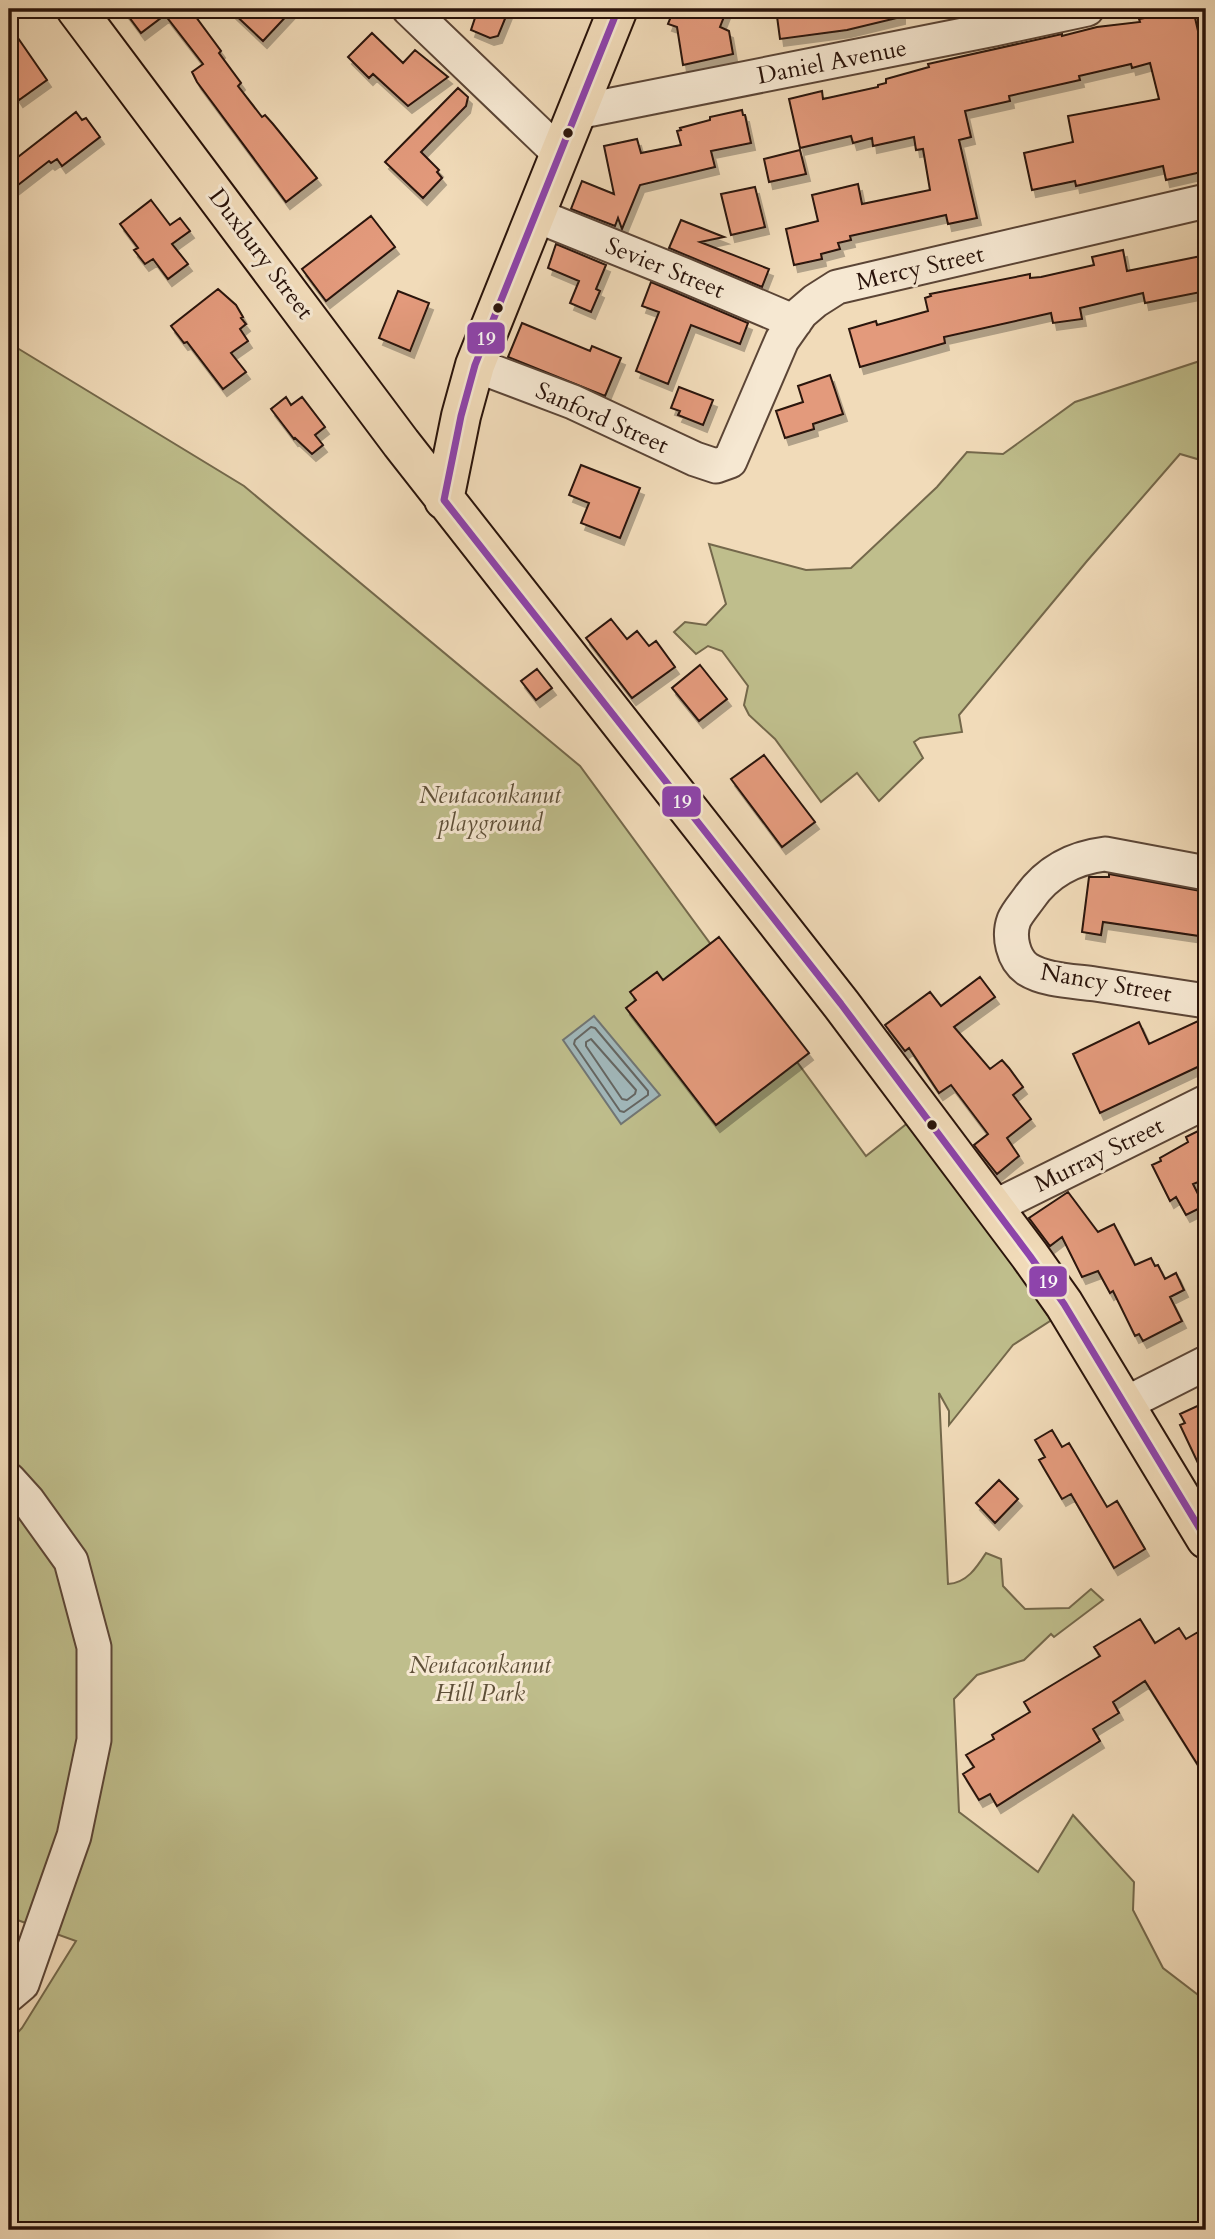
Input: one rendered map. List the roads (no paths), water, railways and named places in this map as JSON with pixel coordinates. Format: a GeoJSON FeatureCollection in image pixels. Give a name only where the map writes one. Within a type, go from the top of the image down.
{"type":"FeatureCollection","features":[{"type":"Feature","properties":{"kind":"main road","name":"Duxbury Street"},"geometry":{"type":"LineString","coordinates":[[76,9],[444,500],[841,1004],[1030,1256],[1064,1304],[1206,1539]]}},
{"type":"Feature","properties":{"kind":"main road"},"geometry":{"type":"LineString","coordinates":[[444,500],[461,416],[475,365],[618,9]]}},
{"type":"Feature","properties":{"kind":"street"},"geometry":{"type":"LineString","coordinates":[[409,9],[560,154]]}},
{"type":"Feature","properties":{"kind":"street","name":"Daniel Avenue"},"geometry":{"type":"LineString","coordinates":[[577,112],[1087,9]]}},
{"type":"Feature","properties":{"kind":"street","name":"Mercy Street"},"geometry":{"type":"LineString","coordinates":[[730,461],[782,340],[815,301],[837,287],[1206,201]]}},
{"type":"Feature","properties":{"kind":"street","name":"Sevier Street"},"geometry":{"type":"LineString","coordinates":[[535,215],[795,322]]}},
{"type":"Feature","properties":{"kind":"street","name":"Sanford Street"},"geometry":{"type":"LineString","coordinates":[[475,365],[573,402],[695,459],[716,466],[730,461]]}},
{"type":"Feature","properties":{"kind":"street","name":"Nancy Street"},"geometry":{"type":"LineString","coordinates":[[1206,873],[1105,855],[1070,863],[1047,877],[1036,888],[1014,919],[1012,941],[1020,961],[1027,968],[1051,978],[1206,1000]]}},
{"type":"Feature","properties":{"kind":"street","name":"Murray Street"},"geometry":{"type":"LineString","coordinates":[[992,1208],[1206,1102]]}},
{"type":"Feature","properties":{"kind":"street"},"geometry":{"type":"LineString","coordinates":[[1125,1404],[1206,1363]]}},
{"type":"Feature","properties":{"kind":"street"},"geometry":{"type":"LineString","coordinates":[[9,1480],[28,1501],[71,1561],[94,1647],[94,1740],[74,1836],[22,1984],[9,1995]]}},
{"type":"Feature","properties":{"kind":"water"},"geometry":{"type":"Polygon","coordinates":[[[594,1016],[660,1095],[621,1124],[563,1040],[594,1016]]]}},
{"type":"Feature","properties":{"kind":"park label","name":"Neutaconkanut playground"},"geometry":{"type":"Point","coordinates":[490,809]}},
{"type":"Feature","properties":{"kind":"park label","name":"Neutaconkanut Hill Park"},"geometry":{"type":"Point","coordinates":[480,1679]}}]}
